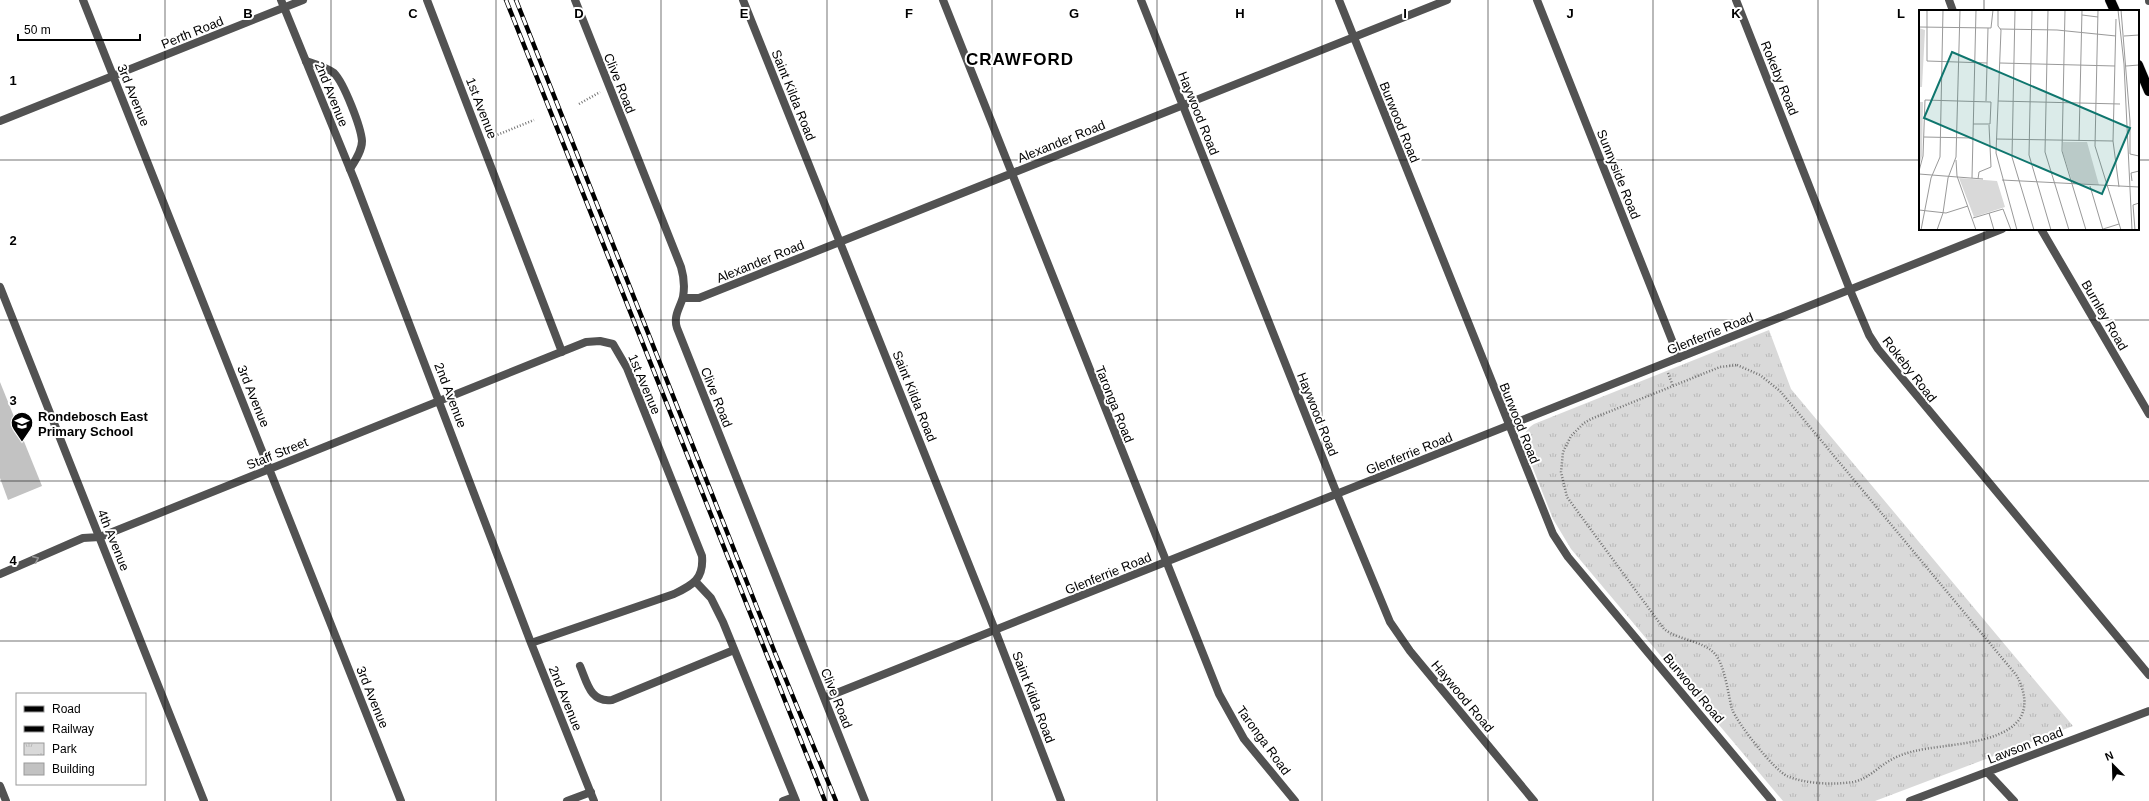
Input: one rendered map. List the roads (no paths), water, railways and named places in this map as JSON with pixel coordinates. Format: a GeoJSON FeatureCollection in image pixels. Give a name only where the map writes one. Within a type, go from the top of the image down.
{"type":"FeatureCollection","features":[{"type":"Feature","properties":{"kind":"main road"},"geometry":{"type":"LineString","coordinates":[[2110,0],[2115,10]]}},
{"type":"Feature","properties":{"kind":"main road"},"geometry":{"type":"LineString","coordinates":[[2139,67],[2149,91]]}},
{"type":"Feature","properties":{"kind":"street","name":"3rd Avenue"},"geometry":{"type":"LineString","coordinates":[[83,0],[402,801]]}},
{"type":"Feature","properties":{"kind":"street","name":"Perth Road"},"geometry":{"type":"LineString","coordinates":[[0,121],[113,76],[282,4],[304,0]]}},
{"type":"Feature","properties":{"kind":"street","name":"1st Avenue"},"geometry":{"type":"LineString","coordinates":[[427,0],[562,352],[586,342],[600,341],[613,344],[621,355],[702,556],[703,566],[700,577],[695,581]]}},
{"type":"Feature","properties":{"kind":"street","name":"Clive Road"},"geometry":{"type":"LineString","coordinates":[[575,0],[681,267],[684,281],[683,298],[675,318],[677,328],[865,801]]}},
{"type":"Feature","properties":{"kind":"street","name":"Saint Kilda Road"},"geometry":{"type":"LineString","coordinates":[[743,0],[995,630],[1061,801]]}},
{"type":"Feature","properties":{"kind":"street","name":"Taronga Road"},"geometry":{"type":"LineString","coordinates":[[943,0],[1010,174],[1219,694],[1231,718],[1257,756],[1295,801]]}},
{"type":"Feature","properties":{"kind":"street","name":"Haywood Road"},"geometry":{"type":"LineString","coordinates":[[1141,0],[1337,494],[1396,633],[1534,801]]}},
{"type":"Feature","properties":{"kind":"street","name":"Burwood Road"},"geometry":{"type":"LineString","coordinates":[[1339,0],[1548,523],[1564,551],[1772,801]]}},
{"type":"Feature","properties":{"kind":"street","name":"Alexander Road"},"geometry":{"type":"LineString","coordinates":[[683,298],[699,298],[1447,0]]}},
{"type":"Feature","properties":{"kind":"street","name":"Sunnyside Road"},"geometry":{"type":"LineString","coordinates":[[1536,0],[1680,358]]}},
{"type":"Feature","properties":{"kind":"street","name":"Rokeby Road"},"geometry":{"type":"LineString","coordinates":[[1736,0],[1850,290],[1878,350],[2149,675]]}},
{"type":"Feature","properties":{"kind":"street"},"geometry":{"type":"LineString","coordinates":[[1949,0],[1953,10]]}},
{"type":"Feature","properties":{"kind":"street","name":"2nd Avenue"},"geometry":{"type":"LineString","coordinates":[[282,4],[350,169],[440,400],[531,643],[594,801]]}},
{"type":"Feature","properties":{"kind":"street"},"geometry":{"type":"LineString","coordinates":[[306,62],[325,68],[334,74],[343,88],[359,127],[362,141],[359,153],[350,169]]}},
{"type":"Feature","properties":{"kind":"street","name":"Glenferrie Road"},"geometry":{"type":"LineString","coordinates":[[824,698],[2000,230]]}},
{"type":"Feature","properties":{"kind":"street","name":"Burnley Road"},"geometry":{"type":"LineString","coordinates":[[2043,230],[2149,414]]}},
{"type":"Feature","properties":{"kind":"street","name":"4th Avenue"},"geometry":{"type":"LineString","coordinates":[[0,287],[204,801]]}},
{"type":"Feature","properties":{"kind":"street","name":"Staff Street"},"geometry":{"type":"LineString","coordinates":[[0,574],[83,538],[100,536],[562,352]]}},
{"type":"Feature","properties":{"kind":"street"},"geometry":{"type":"LineString","coordinates":[[531,643],[674,594],[690,586],[695,581],[711,598],[795,799],[783,801]]}},
{"type":"Feature","properties":{"kind":"street"},"geometry":{"type":"LineString","coordinates":[[580,666],[591,691],[597,699],[604,702],[734,650]]}},
{"type":"Feature","properties":{"kind":"street","name":"Lawson Road"},"geometry":{"type":"LineString","coordinates":[[1910,801],[2149,711]]}},
{"type":"Feature","properties":{"kind":"street"},"geometry":{"type":"LineString","coordinates":[[1987,772],[2014,801]]}},
{"type":"Feature","properties":{"kind":"street"},"geometry":{"type":"LineString","coordinates":[[0,786],[6,801]]}},
{"type":"Feature","properties":{"kind":"street"},"geometry":{"type":"LineString","coordinates":[[567,801],[591,792]]}},
{"type":"Feature","properties":{"kind":"railway"},"geometry":{"type":"LineString","coordinates":[[506,0],[825,801]]}},
{"type":"Feature","properties":{"kind":"railway"},"geometry":{"type":"LineString","coordinates":[[516,0],[775,653],[836,801]]}},
{"type":"Feature","properties":{"kind":"place","name":"Rondebosch East Primary School"},"geometry":{"type":"Point","coordinates":[22,442]}},
{"type":"Feature","properties":{"kind":"district","name":"CRAWFORD"},"geometry":{"type":"Point","coordinates":[1020,59]}}]}
